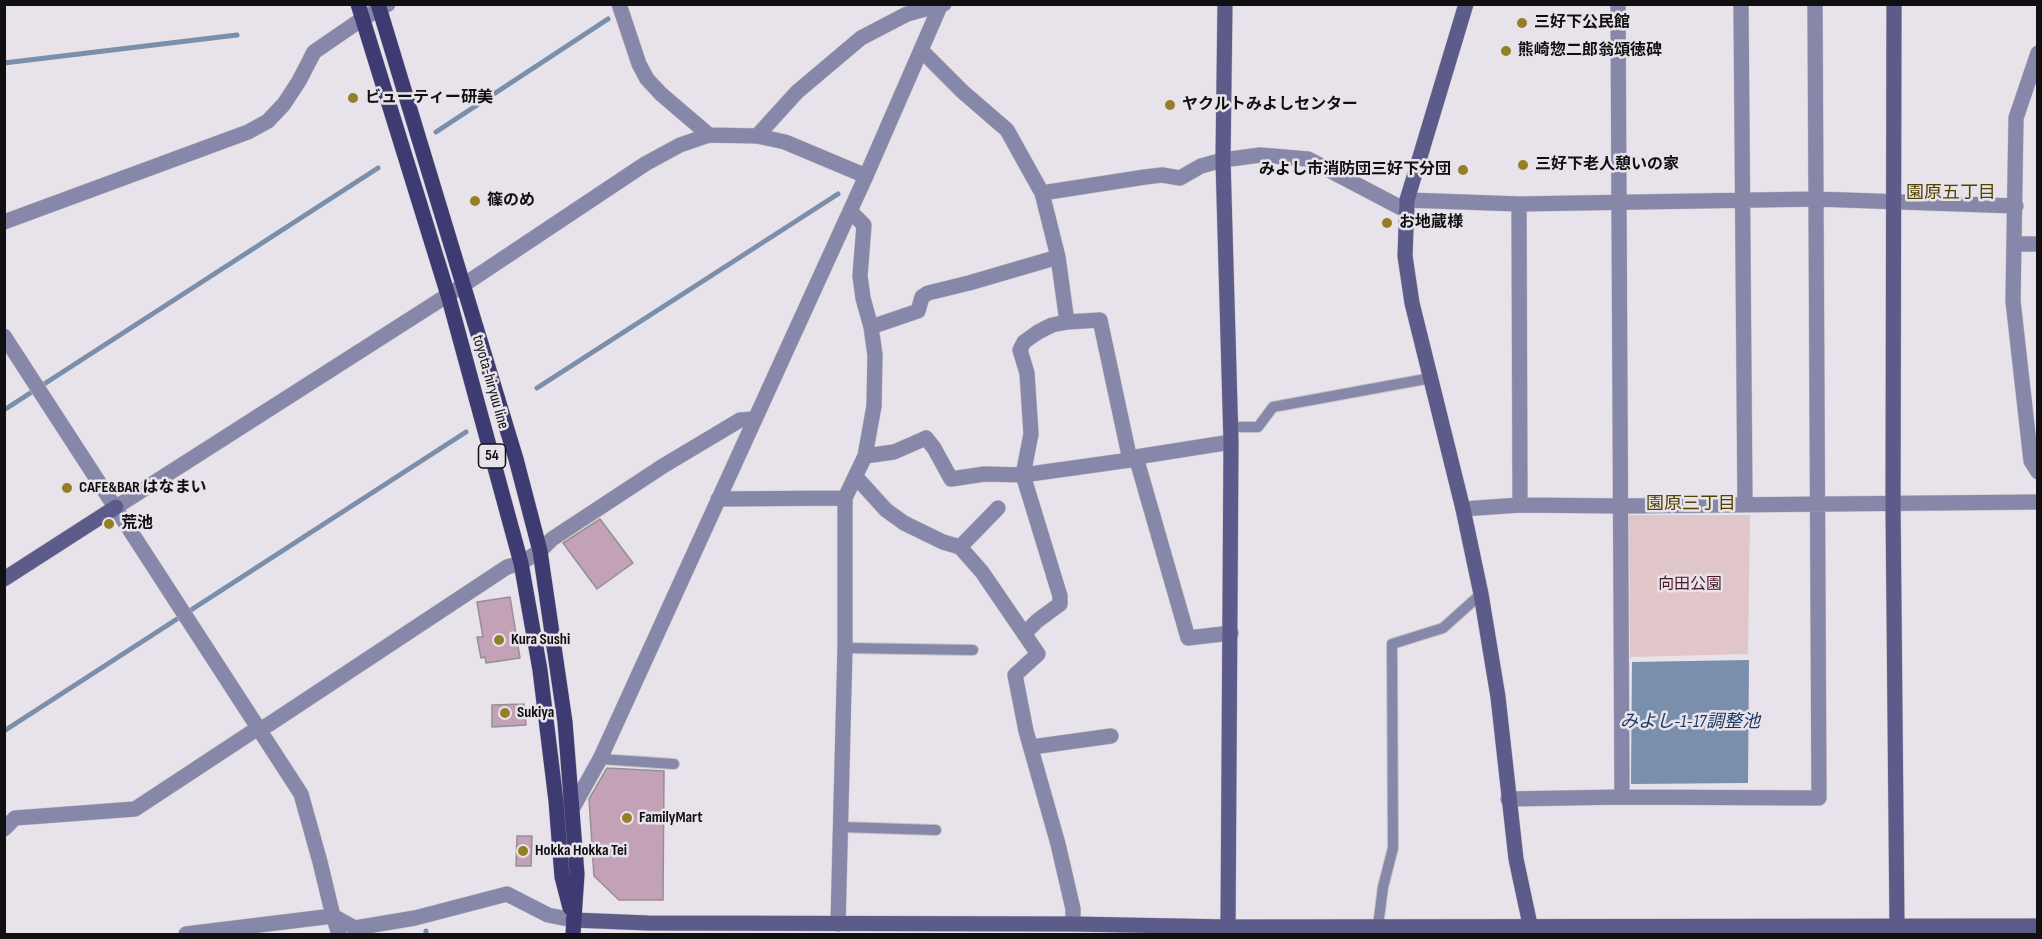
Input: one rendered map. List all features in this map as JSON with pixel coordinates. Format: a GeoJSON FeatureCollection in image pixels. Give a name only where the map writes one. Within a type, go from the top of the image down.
{"type":"FeatureCollection","features":[{"type":"Feature","properties":{"kind":"main road","name":"toyota-hiryuu line"},"geometry":{"type":"LineString","coordinates":[[382,6],[462,286],[516,459],[540,550],[565,722],[577,874],[573,927]]}},
{"type":"Feature","properties":{"kind":"main road","name":"toyota-hiryuu line"},"geometry":{"type":"LineString","coordinates":[[360,12],[448,295],[521,562],[540,670],[556,801],[562,877],[573,927]]}},
{"type":"Feature","properties":{"kind":"street"},"geometry":{"type":"LineString","coordinates":[[619,4],[639,64],[647,79],[709,135]]}},
{"type":"Feature","properties":{"kind":"street"},"geometry":{"type":"LineString","coordinates":[[1225,4],[1223,160],[1231,435],[1228,931]]}},
{"type":"Feature","properties":{"kind":"street"},"geometry":{"type":"LineString","coordinates":[[1466,4],[1407,206],[1406,265],[1412,303],[1463,509],[1481,594],[1498,697],[1516,860],[1530,930]]}},
{"type":"Feature","properties":{"kind":"street"},"geometry":{"type":"LineString","coordinates":[[1618,4],[1622,797]]}},
{"type":"Feature","properties":{"kind":"street"},"geometry":{"type":"LineString","coordinates":[[1741,4],[1745,504]]}},
{"type":"Feature","properties":{"kind":"street"},"geometry":{"type":"LineString","coordinates":[[1508,799],[1819,798],[1815,4]]}},
{"type":"Feature","properties":{"kind":"street"},"geometry":{"type":"LineString","coordinates":[[1894,4],[1893,504],[1897,925]]}},
{"type":"Feature","properties":{"kind":"street"},"geometry":{"type":"LineString","coordinates":[[757,136],[797,92],[861,38],[907,14],[942,5]]}},
{"type":"Feature","properties":{"kind":"street"},"geometry":{"type":"LineString","coordinates":[[572,809],[600,759],[942,5]]}},
{"type":"Feature","properties":{"kind":"street"},"geometry":{"type":"LineString","coordinates":[[4,222],[248,132],[268,121],[284,104],[314,52],[360,12],[382,6]]}},
{"type":"Feature","properties":{"kind":"street"},"geometry":{"type":"LineString","coordinates":[[921,50],[963,92],[1007,130],[1042,193],[1058,257],[1067,322]]}},
{"type":"Feature","properties":{"kind":"street"},"geometry":{"type":"LineString","coordinates":[[2037,53],[2016,118],[2013,301],[2031,461],[2037,472]]}},
{"type":"Feature","properties":{"kind":"street"},"geometry":{"type":"LineString","coordinates":[[4,579],[462,286],[645,164],[680,145],[709,135],[757,136],[785,142],[866,176]]}},
{"type":"Feature","properties":{"kind":"street"},"geometry":{"type":"LineString","coordinates":[[1042,193],[1145,177],[1180,178],[1201,166],[1223,160],[1260,155],[1308,159],[1407,206],[1816,199],[2016,206]]}},
{"type":"Feature","properties":{"kind":"street"},"geometry":{"type":"LineString","coordinates":[[1519,204],[1520,505]]}},
{"type":"Feature","properties":{"kind":"street"},"geometry":{"type":"LineString","coordinates":[[838,924],[845,648],[845,498],[865,456],[874,406],[875,355],[872,327],[863,298],[860,276],[864,225],[850,211]]}},
{"type":"Feature","properties":{"kind":"street"},"geometry":{"type":"LineString","coordinates":[[2015,244],[2037,244]]}},
{"type":"Feature","properties":{"kind":"street"},"geometry":{"type":"LineString","coordinates":[[872,327],[918,311],[922,297],[928,293],[1058,257]]}},
{"type":"Feature","properties":{"kind":"street"},"geometry":{"type":"LineString","coordinates":[[1024,634],[1060,604],[1060,596],[1023,475],[1031,434],[1027,373],[1020,350],[1024,342],[1052,325],[1100,320],[1133,459],[1188,638],[1231,633]]}},
{"type":"Feature","properties":{"kind":"street"},"geometry":{"type":"LineString","coordinates":[[4,336],[301,794],[339,934]]}},
{"type":"Feature","properties":{"kind":"street"},"geometry":{"type":"LineString","coordinates":[[4,829],[15,818],[135,809],[507,567],[521,562],[540,550],[552,539],[663,466],[740,420],[753,419]]}},
{"type":"Feature","properties":{"kind":"street"},"geometry":{"type":"LineString","coordinates":[[865,456],[894,452],[926,438],[951,479],[985,474],[1023,475],[1133,459],[1231,435]]}},
{"type":"Feature","properties":{"kind":"street"},"geometry":{"type":"LineString","coordinates":[[856,477],[886,510],[904,524],[943,542],[960,547],[982,572],[1038,654],[1015,675],[1026,731],[1073,909],[1073,924]]}},
{"type":"Feature","properties":{"kind":"street"},"geometry":{"type":"LineString","coordinates":[[718,499],[845,498]]}},
{"type":"Feature","properties":{"kind":"street"},"geometry":{"type":"LineString","coordinates":[[1463,509],[1520,505],[2037,502]]}},
{"type":"Feature","properties":{"kind":"street"},"geometry":{"type":"LineString","coordinates":[[960,547],[998,508]]}},
{"type":"Feature","properties":{"kind":"street"},"geometry":{"type":"LineString","coordinates":[[1032,747],[1111,736]]}},
{"type":"Feature","properties":{"kind":"street"},"geometry":{"type":"LineString","coordinates":[[186,934],[333,916],[355,928],[415,918],[507,894],[573,927],[648,929],[838,924],[934,929],[1073,924],[1228,931],[1378,926],[1530,930],[1897,925],[2037,926]]}},
{"type":"Feature","properties":{"kind":"lane"},"geometry":{"type":"LineString","coordinates":[[1231,435],[1258,427],[1273,407],[1431,378]]}},
{"type":"Feature","properties":{"kind":"lane"},"geometry":{"type":"LineString","coordinates":[[1378,926],[1383,887],[1393,848],[1392,644],[1443,628],[1481,594]]}},
{"type":"Feature","properties":{"kind":"lane"},"geometry":{"type":"LineString","coordinates":[[845,648],[972,650]]}},
{"type":"Feature","properties":{"kind":"lane"},"geometry":{"type":"LineString","coordinates":[[600,759],[674,764]]}},
{"type":"Feature","properties":{"kind":"lane"},"geometry":{"type":"LineString","coordinates":[[841,826],[936,830]]}},
{"type":"Feature","properties":{"kind":"green space","name":"向田公園"},"geometry":{"type":"Polygon","coordinates":[[[1629,515],[1750,515],[1748,654],[1630,657],[1629,515]]]}},
{"type":"Feature","properties":{"kind":"water","name":"みよし-1-17調整池"},"geometry":{"type":"Polygon","coordinates":[[[1749,660],[1748,783],[1631,784],[1632,662],[1749,660]]]}},
{"type":"Feature","properties":{"kind":"building"},"geometry":{"type":"Polygon","coordinates":[[[600,519],[633,563],[597,589],[563,543],[600,519]]]}},
{"type":"Feature","properties":{"kind":"building"},"geometry":{"type":"Polygon","coordinates":[[[510,597],[520,658],[486,663],[485,657],[481,658],[477,637],[483,637],[477,602],[510,597]]]}},
{"type":"Feature","properties":{"kind":"building"},"geometry":{"type":"Polygon","coordinates":[[[524,704],[526,725],[492,727],[492,705],[524,704]]]}},
{"type":"Feature","properties":{"kind":"building","name":"FamilyMart"},"geometry":{"type":"Polygon","coordinates":[[[607,768],[664,771],[663,900],[619,900],[594,876],[589,799],[607,768]]]}},
{"type":"Feature","properties":{"kind":"building"},"geometry":{"type":"Polygon","coordinates":[[[517,836],[532,836],[531,866],[516,866],[517,836]]]}},
{"type":"Feature","properties":{"kind":"waterway"},"geometry":{"type":"LineString","coordinates":[[436,132],[608,19]]}},
{"type":"Feature","properties":{"kind":"waterway"},"geometry":{"type":"LineString","coordinates":[[4,63],[237,35]]}},
{"type":"Feature","properties":{"kind":"waterway"},"geometry":{"type":"LineString","coordinates":[[4,410],[378,168]]}},
{"type":"Feature","properties":{"kind":"waterway"},"geometry":{"type":"LineString","coordinates":[[537,388],[838,194]]}},
{"type":"Feature","properties":{"kind":"waterway"},"geometry":{"type":"LineString","coordinates":[[4,731],[466,432]]}},
{"type":"Feature","properties":{"kind":"place","name":"三好下公民館"},"geometry":{"type":"Point","coordinates":[1522,23]}},
{"type":"Feature","properties":{"kind":"place","name":"熊崎惣二郎翁頌徳碑"},"geometry":{"type":"Point","coordinates":[1506,51]}},
{"type":"Feature","properties":{"kind":"place","name":"ビューティー研美"},"geometry":{"type":"Point","coordinates":[353,98]}},
{"type":"Feature","properties":{"kind":"place","name":"ヤクルトみよしセンター"},"geometry":{"type":"Point","coordinates":[1170,105]}},
{"type":"Feature","properties":{"kind":"place","name":"三好下老人憩いの家"},"geometry":{"type":"Point","coordinates":[1523,165]}},
{"type":"Feature","properties":{"kind":"place","name":"みよし市消防団三好下分団"},"geometry":{"type":"Point","coordinates":[1463,170]}},
{"type":"Feature","properties":{"kind":"place","name":"篠のめ"},"geometry":{"type":"Point","coordinates":[475,201]}},
{"type":"Feature","properties":{"kind":"place","name":"お地蔵様"},"geometry":{"type":"Point","coordinates":[1387,223]}},
{"type":"Feature","properties":{"kind":"place","name":"CAFE&BAR はなまい"},"geometry":{"type":"Point","coordinates":[67,488]}},
{"type":"Feature","properties":{"kind":"place","name":"荒池"},"geometry":{"type":"Point","coordinates":[109,524]}},
{"type":"Feature","properties":{"kind":"place","name":"Kura Sushi"},"geometry":{"type":"Point","coordinates":[499,640]}},
{"type":"Feature","properties":{"kind":"place","name":"Sukiya"},"geometry":{"type":"Point","coordinates":[505,713]}},
{"type":"Feature","properties":{"kind":"place","name":"FamilyMart"},"geometry":{"type":"Point","coordinates":[627,818]}},
{"type":"Feature","properties":{"kind":"place","name":"Hokka Hokka Tei"},"geometry":{"type":"Point","coordinates":[523,851]}},
{"type":"Feature","properties":{"kind":"district","name":"園原五丁目"},"geometry":{"type":"Point","coordinates":[1951,193]}},
{"type":"Feature","properties":{"kind":"district","name":"園原三丁目"},"geometry":{"type":"Point","coordinates":[1691,504]}}]}
